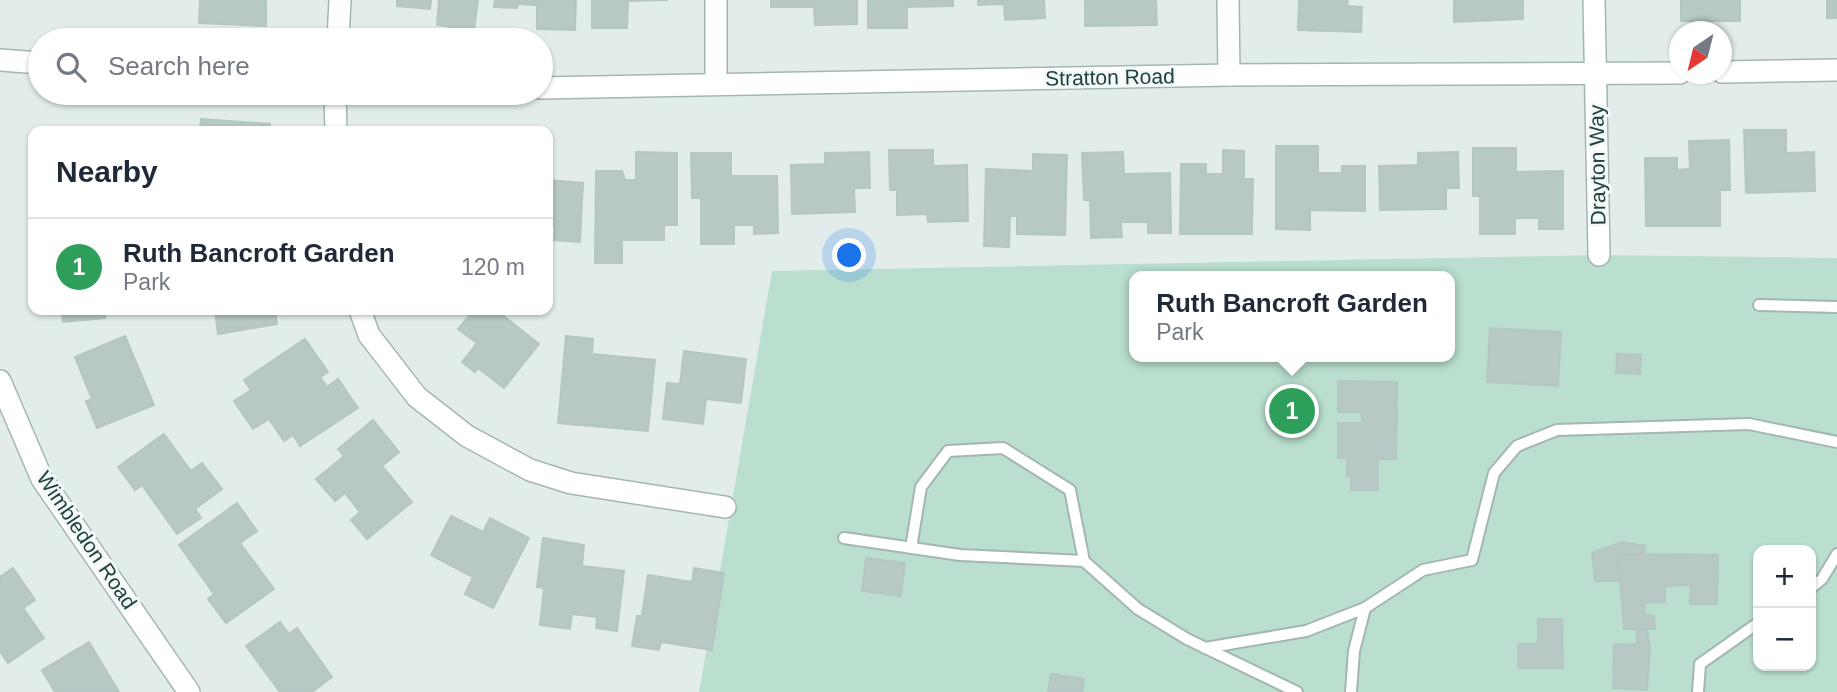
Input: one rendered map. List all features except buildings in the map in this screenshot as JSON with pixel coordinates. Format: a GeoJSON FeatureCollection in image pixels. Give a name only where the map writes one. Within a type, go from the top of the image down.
{"type":"FeatureCollection","features":[{"type":"Feature","properties":{"kind":"street"},"geometry":{"type":"LineString","coordinates":[[339,28],[340,0]]}},
{"type":"Feature","properties":{"kind":"street"},"geometry":{"type":"LineString","coordinates":[[716,0],[716,84]]}},
{"type":"Feature","properties":{"kind":"street"},"geometry":{"type":"LineString","coordinates":[[1228,0],[1229,75]]}},
{"type":"Feature","properties":{"kind":"street","name":"Drayton Way"},"geometry":{"type":"LineString","coordinates":[[1594,0],[1599,255]]}},
{"type":"Feature","properties":{"kind":"street"},"geometry":{"type":"LineString","coordinates":[[0,61],[28,62]]}},
{"type":"Feature","properties":{"kind":"street"},"geometry":{"type":"LineString","coordinates":[[1732,72],[1837,70]]}},
{"type":"Feature","properties":{"kind":"street","name":"Stratton Road"},"geometry":{"type":"LineString","coordinates":[[553,88],[1229,75],[1669,73]]}},
{"type":"Feature","properties":{"kind":"street"},"geometry":{"type":"LineString","coordinates":[[335,105],[336,126]]}},
{"type":"Feature","properties":{"kind":"street"},"geometry":{"type":"LineString","coordinates":[[362,315],[369,335],[417,397],[467,436],[530,470],[571,483],[725,507]]}},
{"type":"Feature","properties":{"kind":"street","name":"Wimbledon Road"},"geometry":{"type":"LineString","coordinates":[[0,381],[42,479],[189,692]]}},
{"type":"Feature","properties":{"kind":"lane"},"geometry":{"type":"LineString","coordinates":[[1759,306],[1837,307]]}},
{"type":"Feature","properties":{"kind":"lane"},"geometry":{"type":"LineString","coordinates":[[1205,648],[1306,631],[1365,608],[1423,570],[1472,559],[1494,474],[1517,446],[1557,430],[1749,424],[1837,442]]}},
{"type":"Feature","properties":{"kind":"lane"},"geometry":{"type":"LineString","coordinates":[[911,548],[921,487],[948,451],[1003,447],[1070,490],[1084,561],[1138,609],[1205,648],[1297,692]]}},
{"type":"Feature","properties":{"kind":"lane"},"geometry":{"type":"LineString","coordinates":[[844,538],[960,555],[1084,561]]}},
{"type":"Feature","properties":{"kind":"lane"},"geometry":{"type":"LineString","coordinates":[[1816,584],[1837,554]]}},
{"type":"Feature","properties":{"kind":"lane"},"geometry":{"type":"LineString","coordinates":[[1351,692],[1354,651],[1365,608]]}},
{"type":"Feature","properties":{"kind":"lane"},"geometry":{"type":"LineString","coordinates":[[1698,692],[1700,664],[1753,627]]}},
{"type":"Feature","properties":{"kind":"green space"},"geometry":{"type":"Polygon","coordinates":[[[1599,255],[1837,258],[1837,692],[699,692],[772,271],[1599,255]]]}},
{"type":"Feature","properties":{"kind":"place","name":"Ruth Bancroft Garden"},"geometry":{"type":"Point","coordinates":[1292,411]}}]}
